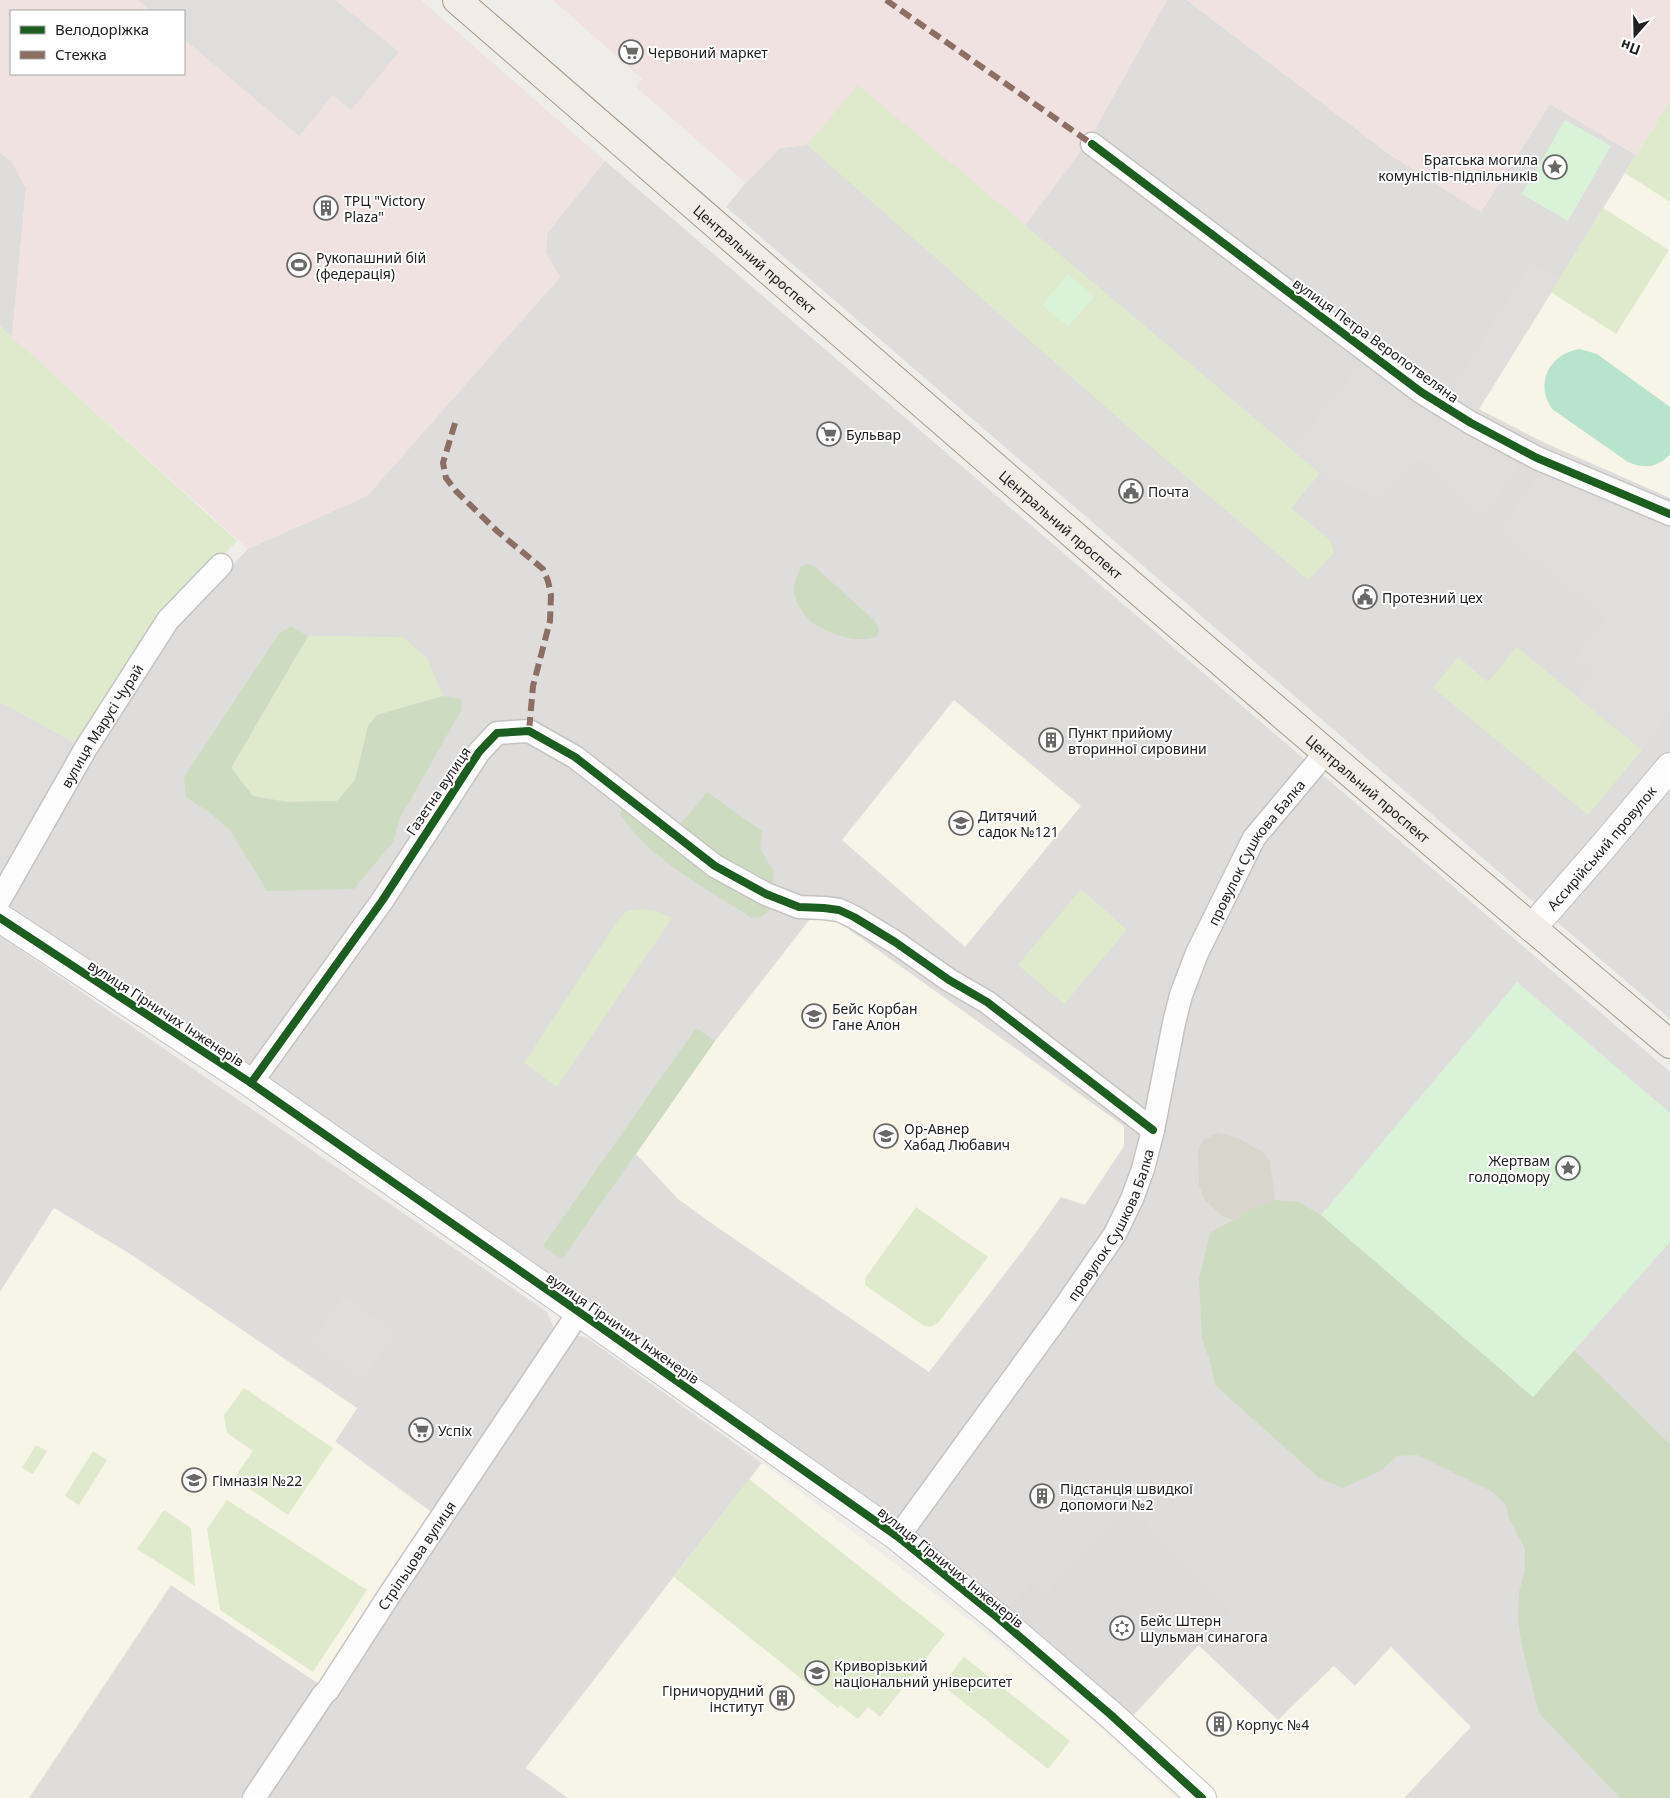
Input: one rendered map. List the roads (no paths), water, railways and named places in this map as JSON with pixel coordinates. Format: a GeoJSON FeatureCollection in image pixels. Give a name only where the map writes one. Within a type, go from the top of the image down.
{"type":"FeatureCollection","features":[{"type":"Feature","properties":{"kind":"main road","name":"Центральний проспект"},"geometry":{"type":"LineString","coordinates":[[457,0],[942,422],[1670,1044]]}},
{"type":"Feature","properties":{"kind":"street","name":"вулиця Петра Веропотвеляна"},"geometry":{"type":"LineString","coordinates":[[1092,144],[1421,392],[1471,423],[1537,458],[1670,514]]}},
{"type":"Feature","properties":{"kind":"street","name":"вулиця Марусі Чурай"},"geometry":{"type":"LineString","coordinates":[[0,900],[86,748],[168,620],[221,565]]}},
{"type":"Feature","properties":{"kind":"street","name":"Газетна вулиця"},"geometry":{"type":"LineString","coordinates":[[251,1084],[382,901],[479,752],[498,733],[529,731],[575,757],[715,866],[766,894],[799,908],[839,910],[854,916],[895,942],[949,980],[987,1002],[1153,1130]]}},
{"type":"Feature","properties":{"kind":"street","name":"провулок Сушкова Балка"},"geometry":{"type":"LineString","coordinates":[[898,1537],[1057,1318],[1114,1234],[1132,1199],[1143,1169],[1181,995],[1197,953],[1254,838],[1327,751]]}},
{"type":"Feature","properties":{"kind":"street","name":"Ассирійський провулок"},"geometry":{"type":"LineString","coordinates":[[1532,928],[1670,767]]}},
{"type":"Feature","properties":{"kind":"street","name":"вулиця Гірничих Інженерів"},"geometry":{"type":"LineString","coordinates":[[0,918],[251,1084],[898,1537],[998,1618],[1111,1715],[1202,1798]]}},
{"type":"Feature","properties":{"kind":"street","name":"Стрільцова вулиця"},"geometry":{"type":"LineString","coordinates":[[254,1798],[579,1312]]}},
{"type":"Feature","properties":{"kind":"place","name":"Червоний маркет"},"geometry":{"type":"Point","coordinates":[631,52]}},
{"type":"Feature","properties":{"kind":"place","name":"Братська могила комуністів-підпільників"},"geometry":{"type":"Point","coordinates":[1555,167]}},
{"type":"Feature","properties":{"kind":"place","name":"ТРЦ \"Victory Plaza\""},"geometry":{"type":"Point","coordinates":[326,208]}},
{"type":"Feature","properties":{"kind":"place","name":"Рукопашний бій (федерація)"},"geometry":{"type":"Point","coordinates":[299,265]}},
{"type":"Feature","properties":{"kind":"place","name":"Бульвар"},"geometry":{"type":"Point","coordinates":[829,434]}},
{"type":"Feature","properties":{"kind":"place","name":"Почта"},"geometry":{"type":"Point","coordinates":[1131,491]}},
{"type":"Feature","properties":{"kind":"place","name":"Протезний цех"},"geometry":{"type":"Point","coordinates":[1365,597]}},
{"type":"Feature","properties":{"kind":"place","name":"Пункт прийому вторинної сировини"},"geometry":{"type":"Point","coordinates":[1051,740]}},
{"type":"Feature","properties":{"kind":"place","name":"Дитячий садок №121"},"geometry":{"type":"Point","coordinates":[961,823]}},
{"type":"Feature","properties":{"kind":"place","name":"Бейс Корбан Гане Алон"},"geometry":{"type":"Point","coordinates":[814,1016]}},
{"type":"Feature","properties":{"kind":"place","name":"Ор-Авнер Хабад Любавич"},"geometry":{"type":"Point","coordinates":[886,1136]}},
{"type":"Feature","properties":{"kind":"place","name":"Жертвам голодомору"},"geometry":{"type":"Point","coordinates":[1568,1168]}},
{"type":"Feature","properties":{"kind":"place","name":"Успіх"},"geometry":{"type":"Point","coordinates":[421,1430]}},
{"type":"Feature","properties":{"kind":"place","name":"Гімназія №22"},"geometry":{"type":"Point","coordinates":[194,1480]}},
{"type":"Feature","properties":{"kind":"place","name":"Підстанція швидкої допомоги №2"},"geometry":{"type":"Point","coordinates":[1042,1496]}},
{"type":"Feature","properties":{"kind":"place","name":"Бейс Штерн Шульман синагога"},"geometry":{"type":"Point","coordinates":[1122,1628]}},
{"type":"Feature","properties":{"kind":"place","name":"Криворізький національний університет"},"geometry":{"type":"Point","coordinates":[817,1673]}},
{"type":"Feature","properties":{"kind":"place","name":"Гірничорудний інститут"},"geometry":{"type":"Point","coordinates":[782,1698]}},
{"type":"Feature","properties":{"kind":"place","name":"Корпус №4"},"geometry":{"type":"Point","coordinates":[1219,1724]}}]}
